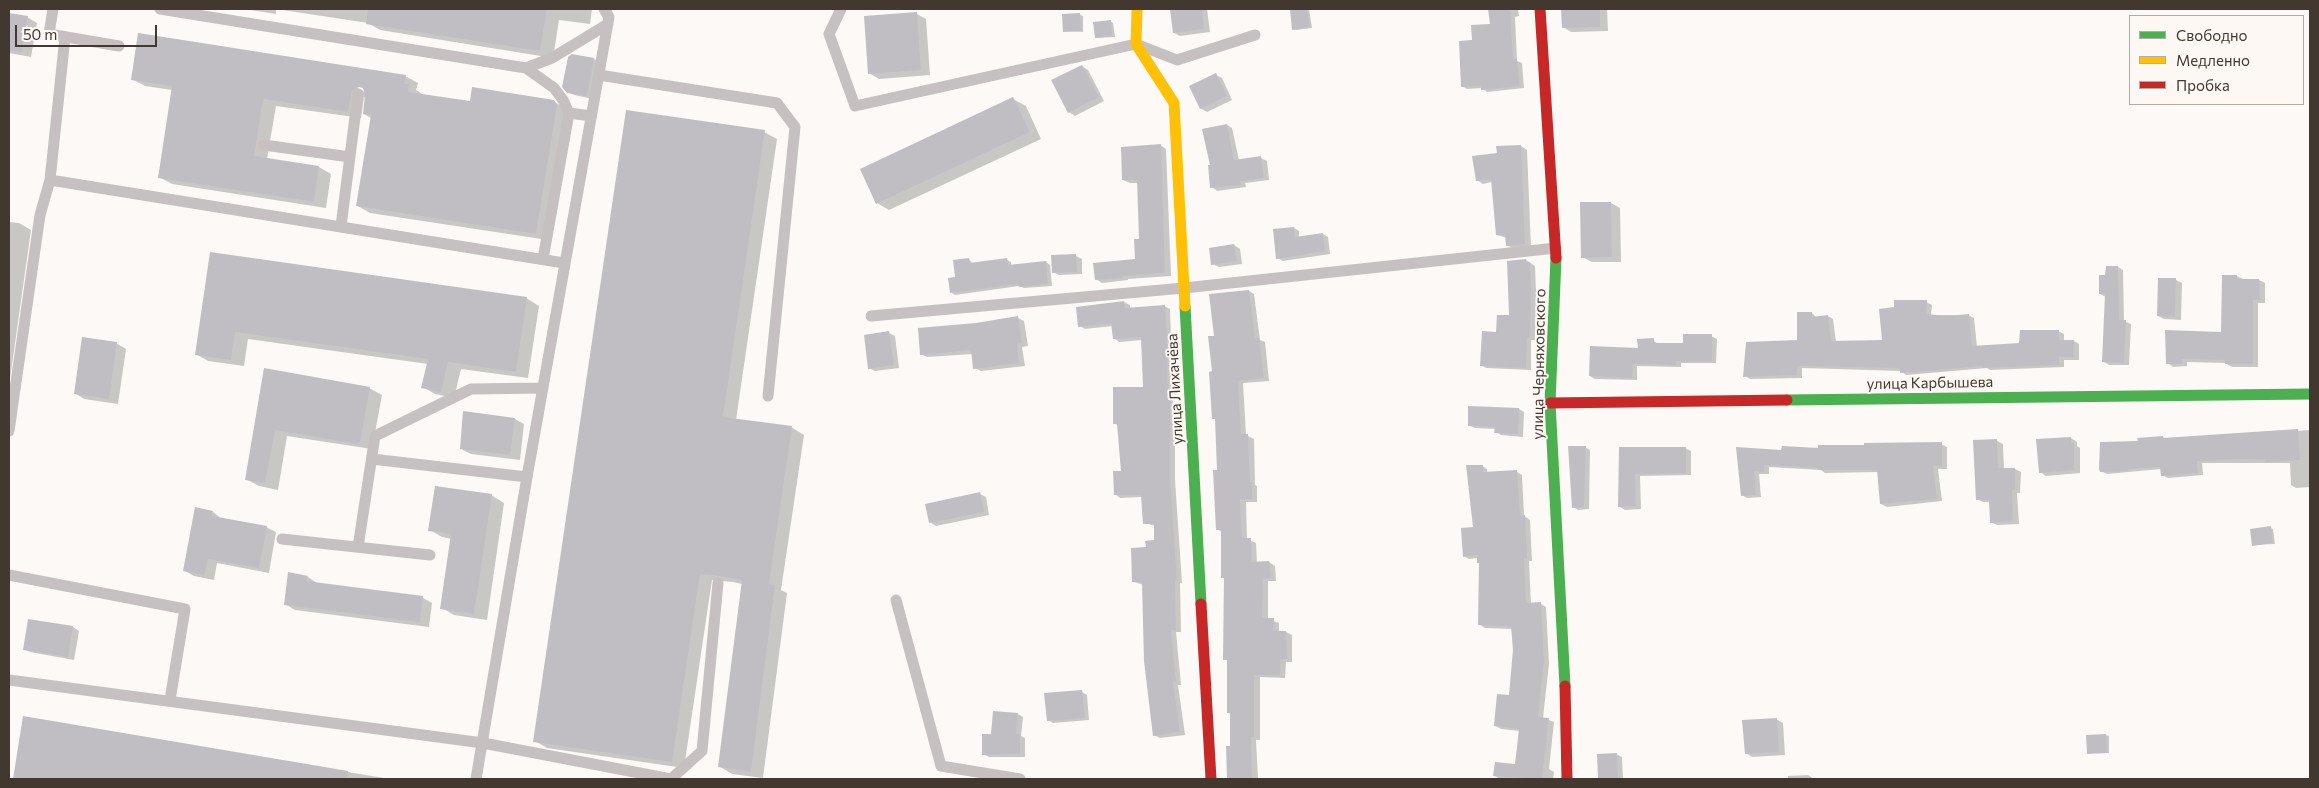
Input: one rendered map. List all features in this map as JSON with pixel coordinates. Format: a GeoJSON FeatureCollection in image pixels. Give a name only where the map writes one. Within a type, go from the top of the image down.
{"type":"FeatureCollection","features":[{"type":"Feature","properties":{"kind":"street"},"geometry":{"type":"LineString","coordinates":[[1136,44],[1137,9]]}},
{"type":"Feature","properties":{"kind":"street","name":"улица Черняховского"},"geometry":{"type":"LineString","coordinates":[[1540,9],[1556,248],[1550,403],[1564,649],[1567,779]]}},
{"type":"Feature","properties":{"kind":"street","name":"улица Лихачёва"},"geometry":{"type":"LineString","coordinates":[[1136,44],[1174,103],[1211,779]]}},
{"type":"Feature","properties":{"kind":"street","name":"улица Карбышева"},"geometry":{"type":"LineString","coordinates":[[1550,403],[2310,394]]}},
{"type":"Feature","properties":{"kind":"lane"},"geometry":{"type":"LineString","coordinates":[[52,9],[49,34],[120,46]]}},
{"type":"Feature","properties":{"kind":"lane"},"geometry":{"type":"LineString","coordinates":[[160,9],[526,68],[554,88],[563,100],[569,113],[544,259]]}},
{"type":"Feature","properties":{"kind":"lane"},"geometry":{"type":"LineString","coordinates":[[476,779],[564,263],[608,24],[609,17],[604,9]]}},
{"type":"Feature","properties":{"kind":"lane"},"geometry":{"type":"LineString","coordinates":[[841,9],[829,34],[855,106],[1136,44],[1177,60],[1255,35]]}},
{"type":"Feature","properties":{"kind":"lane"},"geometry":{"type":"LineString","coordinates":[[526,68],[552,58],[608,24]]}},
{"type":"Feature","properties":{"kind":"lane"},"geometry":{"type":"LineString","coordinates":[[9,431],[40,216],[50,180],[65,37]]}},
{"type":"Feature","properties":{"kind":"lane"},"geometry":{"type":"LineString","coordinates":[[599,74],[777,104],[795,127],[768,396]]}},
{"type":"Feature","properties":{"kind":"lane"},"geometry":{"type":"LineString","coordinates":[[342,226],[358,94]]}},
{"type":"Feature","properties":{"kind":"lane"},"geometry":{"type":"LineString","coordinates":[[569,113],[591,116]]}},
{"type":"Feature","properties":{"kind":"lane"},"geometry":{"type":"LineString","coordinates":[[264,145],[350,157]]}},
{"type":"Feature","properties":{"kind":"lane"},"geometry":{"type":"LineString","coordinates":[[50,180],[564,263]]}},
{"type":"Feature","properties":{"kind":"lane"},"geometry":{"type":"LineString","coordinates":[[871,316],[1184,288],[1556,248]]}},
{"type":"Feature","properties":{"kind":"lane"},"geometry":{"type":"LineString","coordinates":[[358,547],[375,436],[471,389],[543,388]]}},
{"type":"Feature","properties":{"kind":"lane"},"geometry":{"type":"LineString","coordinates":[[372,459],[527,476]]}},
{"type":"Feature","properties":{"kind":"lane"},"geometry":{"type":"LineString","coordinates":[[282,539],[430,554]]}},
{"type":"Feature","properties":{"kind":"lane"},"geometry":{"type":"LineString","coordinates":[[9,575],[184,609],[170,700]]}},
{"type":"Feature","properties":{"kind":"lane"},"geometry":{"type":"LineString","coordinates":[[9,680],[483,742],[671,779],[702,751],[718,583]]}},
{"type":"Feature","properties":{"kind":"lane"},"geometry":{"type":"LineString","coordinates":[[896,600],[941,766],[1020,779]]}},
{"type":"Feature","properties":{"kind":"building"},"geometry":{"type":"Polygon","coordinates":[[[368,9],[547,9],[540,51],[366,24],[368,9]]]}},
{"type":"Feature","properties":{"kind":"building"},"geometry":{"type":"Polygon","coordinates":[[[1170,9],[1202,9],[1204,29],[1173,33],[1170,9]]]}},
{"type":"Feature","properties":{"kind":"building"},"geometry":{"type":"Polygon","coordinates":[[[1290,9],[1307,9],[1310,27],[1292,30],[1290,9]]]}},
{"type":"Feature","properties":{"kind":"building"},"geometry":{"type":"Polygon","coordinates":[[[1488,9],[1510,9],[1513,60],[1517,59],[1520,86],[1481,90],[1481,86],[1461,87],[1459,41],[1472,40],[1471,25],[1490,24],[1488,9]]]}},
{"type":"Feature","properties":{"kind":"building"},"geometry":{"type":"Polygon","coordinates":[[[1561,9],[1600,9],[1600,27],[1562,28],[1561,9]]]}},
{"type":"Feature","properties":{"kind":"building"},"geometry":{"type":"Polygon","coordinates":[[[917,12],[921,70],[868,74],[864,16],[917,12]]]}},
{"type":"Feature","properties":{"kind":"building"},"geometry":{"type":"Polygon","coordinates":[[[9,13],[28,16],[22,52],[9,50],[9,13]]]}},
{"type":"Feature","properties":{"kind":"building"},"geometry":{"type":"Polygon","coordinates":[[[1080,13],[1081,31],[1063,32],[1062,14],[1080,13]]]}},
{"type":"Feature","properties":{"kind":"building"},"geometry":{"type":"Polygon","coordinates":[[[1111,20],[1112,36],[1095,38],[1093,22],[1111,20]]]}},
{"type":"Feature","properties":{"kind":"building"},"geometry":{"type":"Polygon","coordinates":[[[138,33],[406,75],[404,84],[409,84],[408,92],[470,101],[472,87],[554,100],[557,105],[536,234],[356,206],[371,115],[363,114],[365,94],[363,88],[359,87],[352,90],[348,112],[263,99],[254,156],[319,166],[314,202],[158,178],[172,86],[131,80],[138,33]]]}},
{"type":"Feature","properties":{"kind":"building"},"geometry":{"type":"Polygon","coordinates":[[[572,54],[594,58],[587,96],[567,93],[562,87],[568,57],[572,54]]]}},
{"type":"Feature","properties":{"kind":"building"},"geometry":{"type":"Polygon","coordinates":[[[1082,65],[1099,97],[1068,113],[1051,80],[1082,65]]]}},
{"type":"Feature","properties":{"kind":"building"},"geometry":{"type":"Polygon","coordinates":[[[1216,73],[1227,96],[1200,109],[1189,86],[1216,73]]]}},
{"type":"Feature","properties":{"kind":"building"},"geometry":{"type":"Polygon","coordinates":[[[1013,97],[1030,132],[876,204],[860,169],[1013,97]]]}},
{"type":"Feature","properties":{"kind":"building"},"geometry":{"type":"Polygon","coordinates":[[[626,110],[765,130],[723,417],[792,426],[769,584],[775,585],[751,772],[718,767],[742,580],[719,576],[700,574],[672,762],[533,742],[626,110]]]}},
{"type":"Feature","properties":{"kind":"building"},"geometry":{"type":"Polygon","coordinates":[[[1227,124],[1234,160],[1261,156],[1264,178],[1240,181],[1241,185],[1210,188],[1208,165],[1210,165],[1202,129],[1227,124]]]}},
{"type":"Feature","properties":{"kind":"building"},"geometry":{"type":"Polygon","coordinates":[[[1161,144],[1165,273],[1095,280],[1093,263],[1135,259],[1134,239],[1139,239],[1137,180],[1122,180],[1121,147],[1161,144]]]}},
{"type":"Feature","properties":{"kind":"building"},"geometry":{"type":"Polygon","coordinates":[[[1521,145],[1525,244],[1506,246],[1505,235],[1496,235],[1491,179],[1476,181],[1472,156],[1497,153],[1496,146],[1521,145]]]}},
{"type":"Feature","properties":{"kind":"building"},"geometry":{"type":"Polygon","coordinates":[[[1580,202],[1611,202],[1612,257],[1581,258],[1580,202]]]}},
{"type":"Feature","properties":{"kind":"building"},"geometry":{"type":"Polygon","coordinates":[[[1294,227],[1295,237],[1323,233],[1325,251],[1276,259],[1273,229],[1294,227]]]}},
{"type":"Feature","properties":{"kind":"building"},"geometry":{"type":"Polygon","coordinates":[[[1234,244],[1237,261],[1211,265],[1209,248],[1234,244]]]}},
{"type":"Feature","properties":{"kind":"building"},"geometry":{"type":"Polygon","coordinates":[[[210,252],[527,297],[516,372],[448,362],[441,392],[421,388],[428,359],[235,332],[231,360],[195,355],[210,252]]]}},
{"type":"Feature","properties":{"kind":"building"},"geometry":{"type":"Polygon","coordinates":[[[1076,254],[1077,272],[1052,273],[1051,255],[1076,254]]]}},
{"type":"Feature","properties":{"kind":"building"},"geometry":{"type":"Polygon","coordinates":[[[969,258],[970,263],[1007,258],[1008,265],[1046,261],[1048,284],[1019,287],[1018,284],[950,293],[948,278],[955,277],[953,260],[969,258]]]}},
{"type":"Feature","properties":{"kind":"building"},"geometry":{"type":"Polygon","coordinates":[[[1526,259],[1526,262],[1530,262],[1531,289],[1530,338],[1527,338],[1526,368],[1480,366],[1482,331],[1496,332],[1497,315],[1509,315],[1507,261],[1526,259]]]}},
{"type":"Feature","properties":{"kind":"building"},"geometry":{"type":"Polygon","coordinates":[[[2106,266],[2118,266],[2119,320],[2126,320],[2124,363],[2102,362],[2105,294],[2099,294],[2099,275],[2105,275],[2106,266]]]}},
{"type":"Feature","properties":{"kind":"building"},"geometry":{"type":"Polygon","coordinates":[[[2222,275],[2237,275],[2237,279],[2259,279],[2260,300],[2253,300],[2253,364],[2225,364],[2225,360],[2182,359],[2182,364],[2166,364],[2165,330],[2221,332],[2222,275]]]}},
{"type":"Feature","properties":{"kind":"building"},"geometry":{"type":"Polygon","coordinates":[[[2158,278],[2176,278],[2175,317],[2157,316],[2158,278]]]}},
{"type":"Feature","properties":{"kind":"building"},"geometry":{"type":"Polygon","coordinates":[[[1249,290],[1255,338],[1259,338],[1264,378],[1238,381],[1241,434],[1248,434],[1250,482],[1252,482],[1252,499],[1240,500],[1242,538],[1251,538],[1251,562],[1269,561],[1271,578],[1263,579],[1262,618],[1274,618],[1273,631],[1286,631],[1287,659],[1280,659],[1280,675],[1254,675],[1254,737],[1251,737],[1252,779],[1227,779],[1226,746],[1230,746],[1230,713],[1227,713],[1227,660],[1223,660],[1224,578],[1221,578],[1221,530],[1216,530],[1213,470],[1217,470],[1215,419],[1212,419],[1209,372],[1212,371],[1208,336],[1214,336],[1209,294],[1249,290]]]}},
{"type":"Feature","properties":{"kind":"building"},"geometry":{"type":"Polygon","coordinates":[[[1894,300],[1927,300],[1926,314],[1948,316],[1969,314],[1972,346],[2019,343],[2020,330],[2059,330],[2059,340],[2074,340],[2074,357],[2059,357],[2059,365],[1983,368],[1983,366],[1900,373],[1900,368],[1797,366],[1797,375],[1743,377],[1746,342],[1797,340],[1797,312],[1812,312],[1812,317],[1828,315],[1831,341],[1882,340],[1879,309],[1894,307],[1894,300]]]}},
{"type":"Feature","properties":{"kind":"building"},"geometry":{"type":"Polygon","coordinates":[[[1124,301],[1125,308],[1165,305],[1167,335],[1168,400],[1170,400],[1170,477],[1177,580],[1175,580],[1176,630],[1171,630],[1176,682],[1173,682],[1180,732],[1153,736],[1144,661],[1142,582],[1132,582],[1131,548],[1146,547],[1145,541],[1154,540],[1154,524],[1143,524],[1141,495],[1114,495],[1113,471],[1121,471],[1117,424],[1113,424],[1113,387],[1143,387],[1141,337],[1113,339],[1111,323],[1078,327],[1076,307],[1124,301]]]}},
{"type":"Feature","properties":{"kind":"building"},"geometry":{"type":"Polygon","coordinates":[[[1018,316],[1022,343],[1017,344],[1019,363],[973,369],[971,350],[920,355],[918,328],[976,323],[1018,316]]]}},
{"type":"Feature","properties":{"kind":"building"},"geometry":{"type":"Polygon","coordinates":[[[889,331],[894,365],[868,369],[864,335],[889,331]]]}},
{"type":"Feature","properties":{"kind":"building"},"geometry":{"type":"Polygon","coordinates":[[[1683,334],[1712,334],[1712,361],[1676,361],[1676,365],[1633,364],[1632,378],[1589,376],[1590,346],[1638,348],[1637,339],[1654,338],[1654,343],[1683,343],[1683,334]]]}},
{"type":"Feature","properties":{"kind":"building"},"geometry":{"type":"Polygon","coordinates":[[[82,337],[117,342],[109,399],[74,394],[82,337]]]}},
{"type":"Feature","properties":{"kind":"building"},"geometry":{"type":"Polygon","coordinates":[[[264,368],[370,387],[360,442],[357,444],[275,430],[265,483],[245,480],[264,368]]]}},
{"type":"Feature","properties":{"kind":"building"},"geometry":{"type":"Polygon","coordinates":[[[1468,406],[1519,408],[1518,434],[1494,433],[1495,427],[1468,426],[1468,406]]]}},
{"type":"Feature","properties":{"kind":"building"},"geometry":{"type":"Polygon","coordinates":[[[463,411],[515,418],[510,455],[460,449],[463,411]]]}},
{"type":"Feature","properties":{"kind":"building"},"geometry":{"type":"Polygon","coordinates":[[[2298,429],[2300,460],[2265,462],[2265,460],[2245,459],[2197,461],[2198,473],[2161,476],[2160,467],[2100,472],[2099,469],[2100,442],[2138,441],[2137,438],[2163,436],[2163,438],[2298,429]]]}},
{"type":"Feature","properties":{"kind":"building"},"geometry":{"type":"Polygon","coordinates":[[[2071,437],[2071,443],[2074,443],[2074,470],[2039,473],[2036,439],[2071,437]]]}},
{"type":"Feature","properties":{"kind":"building"},"geometry":{"type":"Polygon","coordinates":[[[1997,439],[1998,468],[2015,468],[2015,490],[2012,490],[2013,521],[1990,523],[1989,500],[1976,500],[1973,440],[1997,439]]]}},
{"type":"Feature","properties":{"kind":"building"},"geometry":{"type":"Polygon","coordinates":[[[1942,442],[1942,466],[1933,466],[1937,499],[1880,504],[1877,470],[1818,470],[1818,468],[1764,465],[1764,472],[1754,471],[1756,495],[1741,496],[1736,447],[1781,450],[1782,446],[1818,448],[1818,445],[1942,442]]]}},
{"type":"Feature","properties":{"kind":"building"},"geometry":{"type":"Polygon","coordinates":[[[1568,446],[1586,446],[1584,507],[1572,508],[1568,446]]]}},
{"type":"Feature","properties":{"kind":"building"},"geometry":{"type":"Polygon","coordinates":[[[1619,447],[1686,447],[1686,473],[1635,474],[1636,506],[1618,507],[1619,447]]]}},
{"type":"Feature","properties":{"kind":"building"},"geometry":{"type":"Polygon","coordinates":[[[1466,465],[1483,465],[1483,472],[1517,470],[1520,516],[1525,515],[1527,558],[1524,558],[1526,603],[1541,602],[1544,661],[1538,717],[1549,718],[1542,779],[1493,776],[1495,762],[1515,764],[1519,729],[1494,726],[1497,694],[1509,695],[1513,650],[1511,626],[1478,625],[1479,563],[1477,563],[1477,555],[1463,557],[1461,528],[1473,527],[1466,465]]]}},
{"type":"Feature","properties":{"kind":"building"},"geometry":{"type":"Polygon","coordinates":[[[435,486],[492,494],[474,614],[440,609],[451,534],[428,531],[435,486]]]}},
{"type":"Feature","properties":{"kind":"building"},"geometry":{"type":"Polygon","coordinates":[[[980,492],[984,512],[929,523],[925,504],[980,492]]]}},
{"type":"Feature","properties":{"kind":"building"},"geometry":{"type":"Polygon","coordinates":[[[195,507],[213,511],[212,516],[267,526],[259,568],[208,559],[204,575],[183,571],[195,507]]]}},
{"type":"Feature","properties":{"kind":"building"},"geometry":{"type":"Polygon","coordinates":[[[2271,526],[2273,543],[2252,546],[2250,529],[2271,526]]]}},
{"type":"Feature","properties":{"kind":"building"},"geometry":{"type":"Polygon","coordinates":[[[288,572],[308,576],[306,581],[423,596],[420,622],[284,605],[288,572]]]}},
{"type":"Feature","properties":{"kind":"building"},"geometry":{"type":"Polygon","coordinates":[[[28,619],[73,626],[68,657],[23,650],[28,619]]]}},
{"type":"Feature","properties":{"kind":"building"},"geometry":{"type":"Polygon","coordinates":[[[1082,690],[1085,718],[1047,721],[1044,693],[1082,690]]]}},
{"type":"Feature","properties":{"kind":"building"},"geometry":{"type":"Polygon","coordinates":[[[993,711],[1018,713],[1016,734],[1020,734],[1020,754],[982,755],[982,734],[991,734],[993,711]]]}},
{"type":"Feature","properties":{"kind":"building"},"geometry":{"type":"Polygon","coordinates":[[[23,716],[348,771],[347,779],[13,779],[23,716]]]}},
{"type":"Feature","properties":{"kind":"building"},"geometry":{"type":"Polygon","coordinates":[[[1777,718],[1779,752],[1745,754],[1742,720],[1777,718]]]}},
{"type":"Feature","properties":{"kind":"building"},"geometry":{"type":"Polygon","coordinates":[[[2106,734],[2107,753],[2087,754],[2086,735],[2106,734]]]}},
{"type":"Feature","properties":{"kind":"building"},"geometry":{"type":"Polygon","coordinates":[[[1617,753],[1618,779],[1598,779],[1597,754],[1617,753]]]}},
{"type":"Feature","properties":{"kind":"traffic: fast"},"geometry":{"type":"LineString","coordinates":[[1556,258],[1550,403],[1565,686]]}},
{"type":"Feature","properties":{"kind":"traffic: fast"},"geometry":{"type":"LineString","coordinates":[[1185,306],[1201,604]]}},
{"type":"Feature","properties":{"kind":"traffic: fast"},"geometry":{"type":"LineString","coordinates":[[1787,400],[2310,394]]}},
{"type":"Feature","properties":{"kind":"traffic: slow"},"geometry":{"type":"LineString","coordinates":[[1137,9],[1136,44],[1174,103],[1185,306]]}},
{"type":"Feature","properties":{"kind":"traffic: jam"},"geometry":{"type":"LineString","coordinates":[[1540,9],[1556,258]]}},
{"type":"Feature","properties":{"kind":"traffic: jam"},"geometry":{"type":"LineString","coordinates":[[1550,403],[1787,400]]}},
{"type":"Feature","properties":{"kind":"traffic: jam"},"geometry":{"type":"LineString","coordinates":[[1201,604],[1211,779]]}},
{"type":"Feature","properties":{"kind":"traffic: jam"},"geometry":{"type":"LineString","coordinates":[[1565,686],[1567,779]]}}]}
